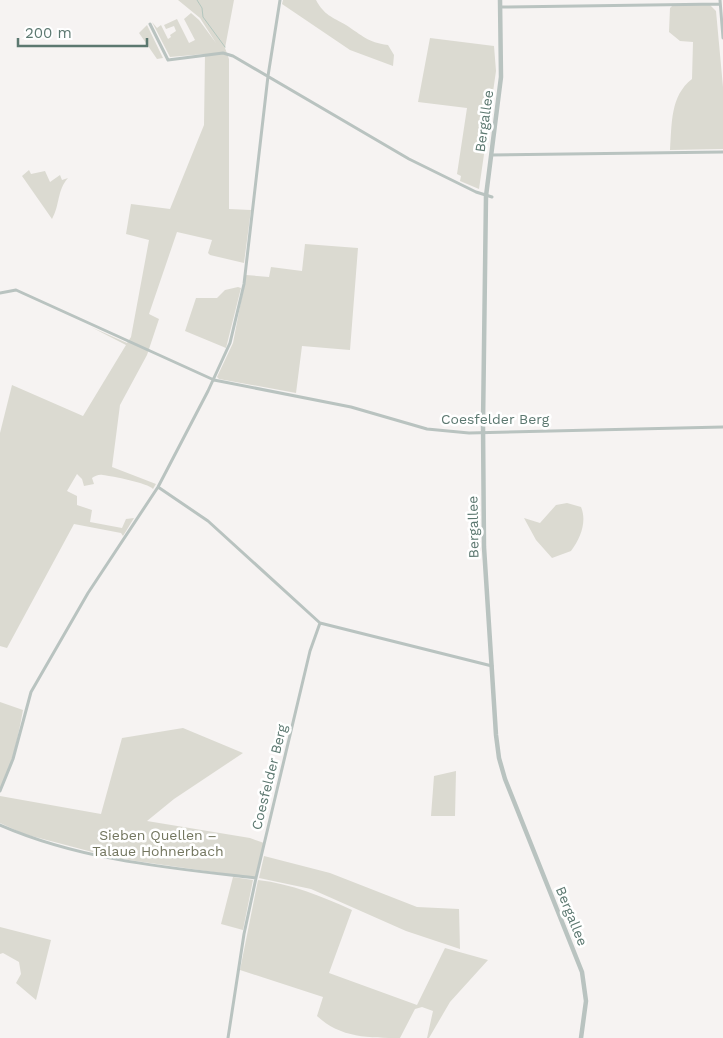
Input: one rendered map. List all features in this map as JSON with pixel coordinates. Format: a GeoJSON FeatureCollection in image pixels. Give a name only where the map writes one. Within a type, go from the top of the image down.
{"type":"FeatureCollection","features":[{"type":"Feature","properties":{"kind":"street"},"geometry":{"type":"LineString","coordinates":[[0,791],[13,759],[31,692],[88,593],[158,487],[214,380],[230,343],[244,284],[268,76],[280,0]]}},
{"type":"Feature","properties":{"kind":"street","name":"Bergallee"},"geometry":{"type":"LineString","coordinates":[[500,0],[501,77],[486,196],[483,433],[484,547],[492,666],[501,765],[584,982],[586,1012],[581,1038]]}},
{"type":"Feature","properties":{"kind":"street"},"geometry":{"type":"LineString","coordinates":[[501,7],[720,2],[723,38]]}},
{"type":"Feature","properties":{"kind":"street"},"geometry":{"type":"LineString","coordinates":[[150,24],[168,60],[223,53],[268,76],[409,159],[486,196],[492,197]]}},
{"type":"Feature","properties":{"kind":"street"},"geometry":{"type":"LineString","coordinates":[[490,155],[723,152]]}},
{"type":"Feature","properties":{"kind":"street","name":"Coesfelder Berg"},"geometry":{"type":"LineString","coordinates":[[0,293],[16,290],[214,380],[351,407],[434,430],[483,433],[723,427]]}},
{"type":"Feature","properties":{"kind":"street"},"geometry":{"type":"LineString","coordinates":[[158,487],[208,521],[320,623],[492,666]]}},
{"type":"Feature","properties":{"kind":"street","name":"Coesfelder Berg"},"geometry":{"type":"LineString","coordinates":[[228,1038],[244,934],[256,878],[310,651],[320,623]]}},
{"type":"Feature","properties":{"kind":"street"},"geometry":{"type":"LineString","coordinates":[[0,825],[23,835],[110,858],[256,878]]}},
{"type":"Feature","properties":{"kind":"green space"},"geometry":{"type":"Polygon","coordinates":[[[178,0],[234,0],[225,48],[229,59],[229,209],[251,210],[244,263],[210,255],[208,253],[212,240],[177,232],[149,314],[159,319],[147,355],[120,405],[112,467],[156,484],[153,489],[137,482],[100,475],[92,478],[94,484],[84,486],[82,479],[77,474],[67,491],[77,496],[77,505],[92,510],[90,522],[122,528],[126,519],[134,518],[123,536],[121,533],[74,524],[7,648],[0,646],[0,433],[12,385],[83,416],[126,345],[91,327],[127,343],[131,337],[149,240],[126,234],[131,204],[170,209],[204,125],[205,54],[170,57],[152,22],[157,28],[161,25],[168,39],[176,31],[174,26],[166,29],[164,25],[177,19],[189,43],[195,40],[184,19],[191,13],[199,20],[216,43],[200,18],[178,0]]]}},
{"type":"Feature","properties":{"kind":"green space"},"geometry":{"type":"Polygon","coordinates":[[[283,0],[316,0],[332,18],[370,40],[388,45],[394,55],[393,66],[350,50],[282,4],[283,0]]]}},
{"type":"Feature","properties":{"kind":"green space"},"geometry":{"type":"Polygon","coordinates":[[[673,5],[710,5],[716,11],[723,87],[723,149],[670,150],[672,121],[676,102],[685,86],[692,79],[693,42],[680,41],[669,32],[670,8],[673,5]]]}},
{"type":"Feature","properties":{"kind":"green space"},"geometry":{"type":"Polygon","coordinates":[[[147,25],[163,58],[157,59],[139,33],[147,25]]]}},
{"type":"Feature","properties":{"kind":"green space"},"geometry":{"type":"Polygon","coordinates":[[[430,38],[494,46],[496,71],[479,189],[460,181],[461,176],[457,174],[467,108],[418,102],[430,38]]]}},
{"type":"Feature","properties":{"kind":"green space"},"geometry":{"type":"Polygon","coordinates":[[[29,170],[31,174],[45,171],[50,182],[60,175],[62,180],[68,178],[60,193],[52,219],[22,176],[29,170]]]}},
{"type":"Feature","properties":{"kind":"green space"},"geometry":{"type":"Polygon","coordinates":[[[305,244],[358,248],[350,350],[302,346],[296,393],[219,379],[217,377],[233,343],[246,275],[269,277],[271,267],[302,271],[305,244]]]}},
{"type":"Feature","properties":{"kind":"green space"},"geometry":{"type":"Polygon","coordinates":[[[241,288],[226,348],[185,331],[196,298],[217,298],[225,290],[241,288]]]}},
{"type":"Feature","properties":{"kind":"green space"},"geometry":{"type":"Polygon","coordinates":[[[567,503],[581,507],[583,512],[582,529],[578,541],[571,551],[552,558],[536,540],[524,518],[540,523],[556,505],[567,503]]]}},
{"type":"Feature","properties":{"kind":"green space"},"geometry":{"type":"Polygon","coordinates":[[[0,702],[23,710],[12,760],[0,788],[0,702]]]}},
{"type":"Feature","properties":{"kind":"green space"},"geometry":{"type":"Polygon","coordinates":[[[183,728],[243,753],[174,799],[147,821],[250,838],[264,843],[255,878],[115,858],[24,834],[0,823],[0,796],[101,814],[122,738],[183,728]]]}},
{"type":"Feature","properties":{"kind":"green space"},"geometry":{"type":"Polygon","coordinates":[[[456,771],[455,816],[431,816],[434,776],[456,771]]]}},
{"type":"Feature","properties":{"kind":"green space","name":"Sieben Quellen – Talaue Hohnerbach"},"geometry":{"type":"Polygon","coordinates":[[[264,856],[330,873],[417,907],[459,909],[460,949],[406,931],[311,889],[259,878],[264,856]]]}},
{"type":"Feature","properties":{"kind":"green space"},"geometry":{"type":"Polygon","coordinates":[[[233,877],[253,880],[243,930],[221,924],[233,877]]]}},
{"type":"Feature","properties":{"kind":"green space"},"geometry":{"type":"Polygon","coordinates":[[[258,880],[283,884],[306,891],[352,910],[329,973],[417,1005],[445,948],[488,960],[450,1002],[429,1038],[427,1038],[433,1011],[422,1007],[415,1009],[400,1038],[367,1037],[345,1033],[335,1029],[317,1016],[323,997],[240,970],[258,880]]]}},
{"type":"Feature","properties":{"kind":"green space"},"geometry":{"type":"Polygon","coordinates":[[[0,927],[51,940],[36,1000],[16,983],[21,974],[19,962],[3,953],[0,954],[0,927]]]}},
{"type":"Feature","properties":{"kind":"waterway"},"geometry":{"type":"LineString","coordinates":[[197,0],[202,8],[203,17],[225,47]]}}]}
